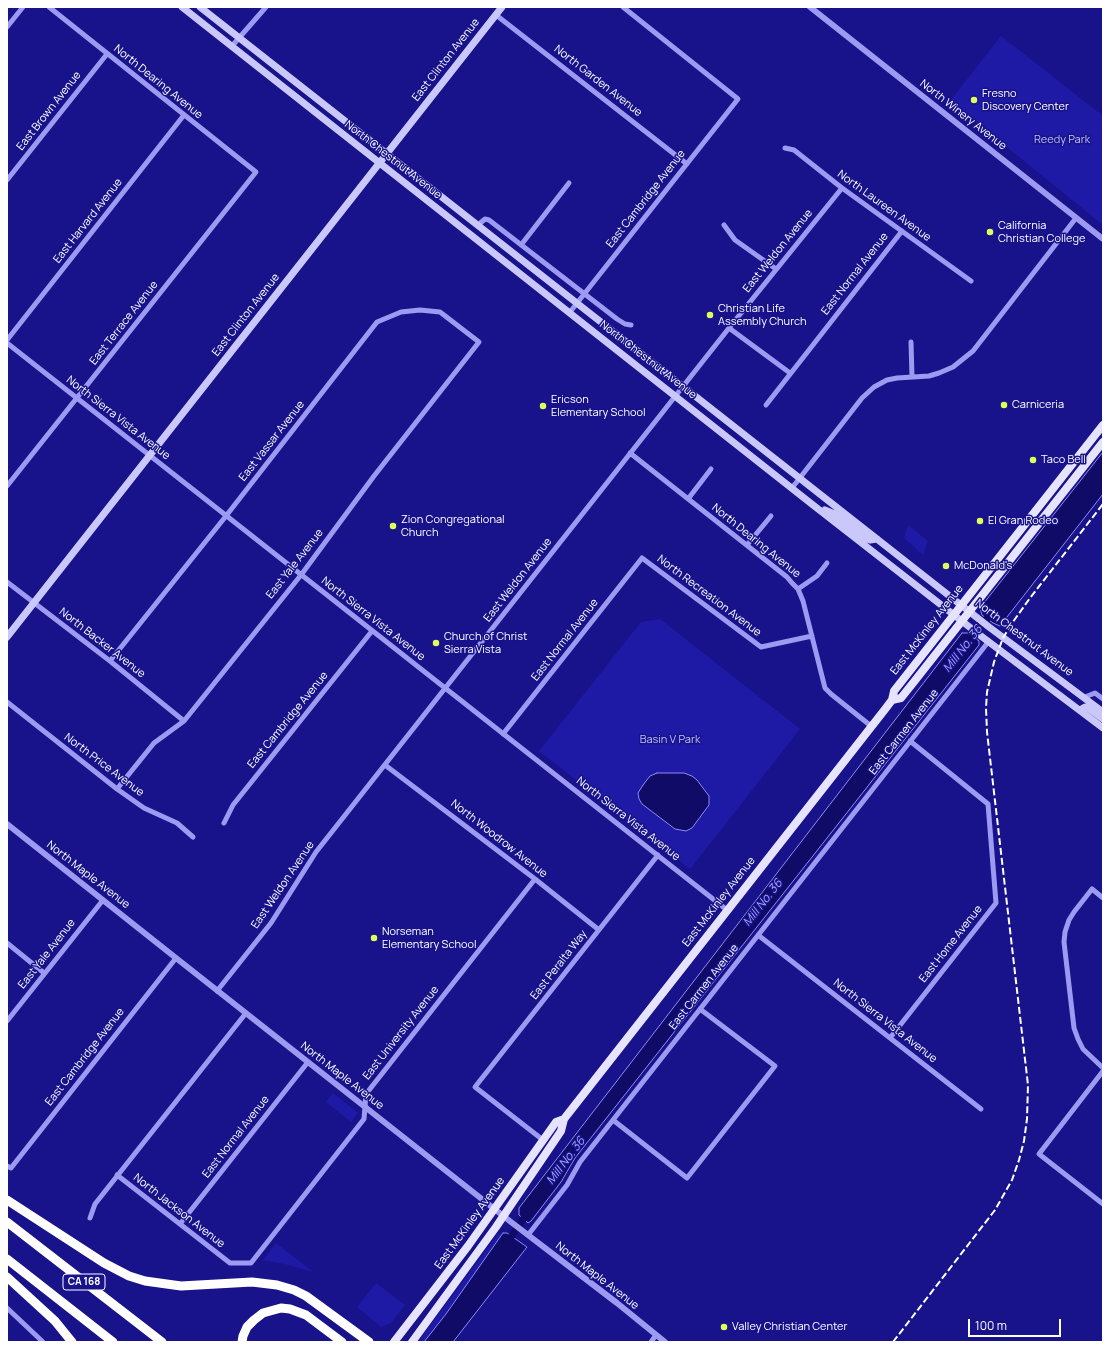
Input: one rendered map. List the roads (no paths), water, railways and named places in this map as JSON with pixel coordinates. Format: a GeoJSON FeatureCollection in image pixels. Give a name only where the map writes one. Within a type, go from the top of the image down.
{"type":"FeatureCollection","features":[{"type":"Feature","properties":{"kind":"highway"},"geometry":{"type":"LineString","coordinates":[[7,1200],[104,1263],[129,1276],[145,1281],[181,1286],[252,1282],[277,1285],[294,1290],[306,1296],[369,1342]]}},
{"type":"Feature","properties":{"kind":"highway","name":"CA 168"},"geometry":{"type":"LineString","coordinates":[[7,1222],[162,1342]]}},
{"type":"Feature","properties":{"kind":"highway","name":"CA 168"},"geometry":{"type":"LineString","coordinates":[[7,1259],[113,1342]]}},
{"type":"Feature","properties":{"kind":"highway"},"geometry":{"type":"LineString","coordinates":[[7,1277],[55,1321],[72,1342]]}},
{"type":"Feature","properties":{"kind":"highway"},"geometry":{"type":"LineString","coordinates":[[242,1342],[247,1327],[254,1320],[263,1313],[281,1308],[299,1311],[342,1342]]}},
{"type":"Feature","properties":{"kind":"main road","name":"North Chestnut Avenue"},"geometry":{"type":"LineString","coordinates":[[182,7],[792,488],[1103,728]]}},
{"type":"Feature","properties":{"kind":"main road","name":"North Chestnut Avenue"},"geometry":{"type":"LineString","coordinates":[[200,7],[989,627],[1103,712]]}},
{"type":"Feature","properties":{"kind":"main road","name":"East Clinton Avenue"},"geometry":{"type":"LineString","coordinates":[[7,637],[502,7]]}},
{"type":"Feature","properties":{"kind":"main road","name":"East McKinley Avenue"},"geometry":{"type":"LineString","coordinates":[[412,1342],[504,1216],[561,1132],[564,1119],[892,700],[894,690],[1076,457],[1103,425]]}},
{"type":"Feature","properties":{"kind":"main road","name":"East McKinley Avenue"},"geometry":{"type":"LineString","coordinates":[[892,700],[901,698],[1103,442]]}},
{"type":"Feature","properties":{"kind":"main road"},"geometry":{"type":"LineString","coordinates":[[1021,547],[1035,520],[1076,466],[1078,460],[1076,457]]}},
{"type":"Feature","properties":{"kind":"main road"},"geometry":{"type":"LineString","coordinates":[[814,505],[837,515],[865,538],[870,540],[878,539]]}},
{"type":"Feature","properties":{"kind":"main road"},"geometry":{"type":"LineString","coordinates":[[989,641],[1008,641]]}},
{"type":"Feature","properties":{"kind":"main road"},"geometry":{"type":"LineString","coordinates":[[1080,710],[1085,707],[1088,708],[1103,719]]}},
{"type":"Feature","properties":{"kind":"main road","name":"East McKinley Avenue"},"geometry":{"type":"LineString","coordinates":[[394,1342],[442,1280],[556,1122],[564,1119]]}},
{"type":"Feature","properties":{"kind":"street"},"geometry":{"type":"LineString","coordinates":[[7,27],[23,7]]}},
{"type":"Feature","properties":{"kind":"street","name":"North Dearing Avenue"},"geometry":{"type":"LineString","coordinates":[[48,7],[256,172]]}},
{"type":"Feature","properties":{"kind":"street"},"geometry":{"type":"LineString","coordinates":[[232,46],[266,7]]}},
{"type":"Feature","properties":{"kind":"street","name":"East Cambridge Avenue"},"geometry":{"type":"LineString","coordinates":[[570,312],[738,99],[623,7]]}},
{"type":"Feature","properties":{"kind":"street","name":"North Winery Avenue"},"geometry":{"type":"LineString","coordinates":[[810,7],[1103,239]]}},
{"type":"Feature","properties":{"kind":"street","name":"North Garden Avenue"},"geometry":{"type":"LineString","coordinates":[[496,15],[688,164]]}},
{"type":"Feature","properties":{"kind":"street","name":"East Brown Avenue"},"geometry":{"type":"LineString","coordinates":[[7,180],[107,54]]}},
{"type":"Feature","properties":{"kind":"street","name":"East Harvard Avenue"},"geometry":{"type":"LineString","coordinates":[[7,340],[184,116]]}},
{"type":"Feature","properties":{"kind":"street","name":"North Laureen Avenue"},"geometry":{"type":"LineString","coordinates":[[786,148],[794,150],[842,188],[971,282]]}},
{"type":"Feature","properties":{"kind":"street","name":"East Terrace Avenue"},"geometry":{"type":"LineString","coordinates":[[7,486],[256,172]]}},
{"type":"Feature","properties":{"kind":"street"},"geometry":{"type":"LineString","coordinates":[[522,245],[569,183]]}},
{"type":"Feature","properties":{"kind":"street","name":"East Weldon Avenue"},"geometry":{"type":"LineString","coordinates":[[217,991],[271,923],[316,852],[729,328],[842,188]]}},
{"type":"Feature","properties":{"kind":"street"},"geometry":{"type":"LineString","coordinates":[[792,488],[862,398],[874,387],[887,380],[929,376],[939,373],[953,367],[973,351],[1076,218]]}},
{"type":"Feature","properties":{"kind":"street","name":"North Chestnut Avenue"},"geometry":{"type":"LineString","coordinates":[[478,226],[485,219],[489,220],[621,322],[631,325]]}},
{"type":"Feature","properties":{"kind":"street"},"geometry":{"type":"LineString","coordinates":[[724,225],[736,240],[776,269]]}},
{"type":"Feature","properties":{"kind":"street","name":"East Normal Avenue"},"geometry":{"type":"LineString","coordinates":[[766,405],[902,231]]}},
{"type":"Feature","properties":{"kind":"street","name":"East Vassar Avenue"},"geometry":{"type":"LineString","coordinates":[[110,662],[377,322],[400,312],[420,310],[440,312],[479,342]]}},
{"type":"Feature","properties":{"kind":"street"},"geometry":{"type":"LineString","coordinates":[[729,328],[790,373]]}},
{"type":"Feature","properties":{"kind":"street","name":"East Yale Avenue"},"geometry":{"type":"LineString","coordinates":[[117,789],[154,743],[184,721],[301,575],[374,476],[479,342]]}},
{"type":"Feature","properties":{"kind":"street"},"geometry":{"type":"LineString","coordinates":[[911,342],[912,377]]}},
{"type":"Feature","properties":{"kind":"street","name":"North Sierra Vista Avenue"},"geometry":{"type":"LineString","coordinates":[[7,343],[727,910]]}},
{"type":"Feature","properties":{"kind":"street","name":"North Dearing Avenue"},"geometry":{"type":"LineString","coordinates":[[630,453],[787,577],[798,590],[803,601],[825,688],[830,694],[871,726]]}},
{"type":"Feature","properties":{"kind":"street"},"geometry":{"type":"LineString","coordinates":[[688,499],[711,469]]}},
{"type":"Feature","properties":{"kind":"street"},"geometry":{"type":"LineString","coordinates":[[747,545],[771,516]]}},
{"type":"Feature","properties":{"kind":"street","name":"East Normal Avenue"},"geometry":{"type":"LineString","coordinates":[[503,734],[642,558]]}},
{"type":"Feature","properties":{"kind":"street","name":"North Recreation Avenue"},"geometry":{"type":"LineString","coordinates":[[642,558],[760,647],[812,636]]}},
{"type":"Feature","properties":{"kind":"street"},"geometry":{"type":"LineString","coordinates":[[798,590],[817,576],[827,563]]}},
{"type":"Feature","properties":{"kind":"street","name":"North Backer Avenue"},"geometry":{"type":"LineString","coordinates":[[7,582],[184,721]]}},
{"type":"Feature","properties":{"kind":"street","name":"East Cambridge Avenue"},"geometry":{"type":"LineString","coordinates":[[224,823],[233,806],[372,631]]}},
{"type":"Feature","properties":{"kind":"street","name":"East Carmen Avenue"},"geometry":{"type":"LineString","coordinates":[[528,1235],[567,1185],[580,1162],[989,641]]}},
{"type":"Feature","properties":{"kind":"street"},"geometry":{"type":"LineString","coordinates":[[1084,697],[1095,693],[1103,699]]}},
{"type":"Feature","properties":{"kind":"street","name":"North Price Avenue"},"geometry":{"type":"LineString","coordinates":[[7,702],[117,789],[144,808],[182,826],[193,837]]}},
{"type":"Feature","properties":{"kind":"street","name":"East Home Avenue"},"geometry":{"type":"LineString","coordinates":[[890,1038],[996,903],[988,804],[910,741]]}},
{"type":"Feature","properties":{"kind":"street","name":"North Woodrow Avenue"},"geometry":{"type":"LineString","coordinates":[[386,765],[599,930]]}},
{"type":"Feature","properties":{"kind":"street","name":"North Maple Avenue"},"geometry":{"type":"LineString","coordinates":[[7,824],[217,991],[665,1342]]}},
{"type":"Feature","properties":{"kind":"street","name":"East Peralta Way"},"geometry":{"type":"LineString","coordinates":[[543,1140],[475,1087],[658,855]]}},
{"type":"Feature","properties":{"kind":"street","name":"East University Avenue"},"geometry":{"type":"LineString","coordinates":[[230,1264],[251,1263],[364,1119],[366,1094],[535,879]]}},
{"type":"Feature","properties":{"kind":"street"},"geometry":{"type":"LineString","coordinates":[[1103,898],[1092,889],[1074,912],[1069,920],[1065,932],[1064,951],[1074,1028],[1083,1050],[1103,1068]]}},
{"type":"Feature","properties":{"kind":"street","name":"East Yale Avenue"},"geometry":{"type":"LineString","coordinates":[[7,1021],[103,900]]}},
{"type":"Feature","properties":{"kind":"street","name":"North Sierra Vista Avenue"},"geometry":{"type":"LineString","coordinates":[[758,935],[981,1109]]}},
{"type":"Feature","properties":{"kind":"street"},"geometry":{"type":"LineString","coordinates":[[7,943],[44,973]]}},
{"type":"Feature","properties":{"kind":"street","name":"East Cambridge Avenue"},"geometry":{"type":"LineString","coordinates":[[9,1167],[176,958]]}},
{"type":"Feature","properties":{"kind":"street"},"geometry":{"type":"LineString","coordinates":[[613,1120],[687,1178],[775,1066],[700,1009]]}},
{"type":"Feature","properties":{"kind":"street"},"geometry":{"type":"LineString","coordinates":[[90,1218],[95,1204],[117,1175],[246,1013]]}},
{"type":"Feature","properties":{"kind":"street","name":"East Normal Avenue"},"geometry":{"type":"LineString","coordinates":[[180,1224],[308,1062]]}},
{"type":"Feature","properties":{"kind":"street"},"geometry":{"type":"LineString","coordinates":[[1103,1071],[1039,1154],[1103,1204]]}},
{"type":"Feature","properties":{"kind":"street","name":"North Jackson Avenue"},"geometry":{"type":"LineString","coordinates":[[117,1175],[230,1264]]}},
{"type":"Feature","properties":{"kind":"street"},"geometry":{"type":"LineString","coordinates":[[8,1310],[43,1342]]}},
{"type":"Feature","properties":{"kind":"street"},"geometry":{"type":"LineString","coordinates":[[651,1342],[656,1335]]}},
{"type":"Feature","properties":{"kind":"water"},"geometry":{"type":"Polygon","coordinates":[[[1103,452],[1103,494],[1000,626],[993,623],[982,615],[980,608],[1103,452]]]}},
{"type":"Feature","properties":{"kind":"water"},"geometry":{"type":"Polygon","coordinates":[[[962,633],[968,633],[979,641],[979,645],[575,1158],[561,1182],[528,1223],[519,1215],[519,1208],[962,633]]]}},
{"type":"Feature","properties":{"kind":"water"},"geometry":{"type":"Polygon","coordinates":[[[657,773],[684,773],[692,776],[697,780],[709,796],[709,805],[692,828],[686,831],[675,829],[642,804],[638,793],[650,776],[657,773]]]}},
{"type":"Feature","properties":{"kind":"water"},"geometry":{"type":"Polygon","coordinates":[[[503,1233],[507,1233],[527,1247],[453,1342],[424,1342],[446,1314],[503,1233]]]}},
{"type":"Feature","properties":{"kind":"waterway","name":"Mill No. 36"},"geometry":{"type":"LineString","coordinates":[[967,644],[993,611]]}},
{"type":"Feature","properties":{"kind":"waterway","name":"Mill No. 36"},"geometry":{"type":"LineString","coordinates":[[507,1243],[528,1212]]}},
{"type":"Feature","properties":{"kind":"railway"},"geometry":{"type":"LineString","coordinates":[[893,1342],[995,1210],[1012,1180],[1024,1141],[1027,1119],[1028,1085],[987,732],[987,692],[994,662],[1003,638],[1010,626],[1103,504]]}},
{"type":"Feature","properties":{"kind":"place","name":"Fresno Discovery Center"},"geometry":{"type":"Point","coordinates":[974,100]}},
{"type":"Feature","properties":{"kind":"place","name":"California Christian College"},"geometry":{"type":"Point","coordinates":[990,232]}},
{"type":"Feature","properties":{"kind":"place","name":"Christian Life Assembly Church"},"geometry":{"type":"Point","coordinates":[710,315]}},
{"type":"Feature","properties":{"kind":"place","name":"Carniceria"},"geometry":{"type":"Point","coordinates":[1004,405]}},
{"type":"Feature","properties":{"kind":"place","name":"Ericson Elementary School"},"geometry":{"type":"Point","coordinates":[543,406]}},
{"type":"Feature","properties":{"kind":"place","name":"Taco Bell"},"geometry":{"type":"Point","coordinates":[1033,460]}},
{"type":"Feature","properties":{"kind":"place","name":"El Gran Rodeo"},"geometry":{"type":"Point","coordinates":[980,521]}},
{"type":"Feature","properties":{"kind":"place","name":"Zion Congregational Church"},"geometry":{"type":"Point","coordinates":[393,526]}},
{"type":"Feature","properties":{"kind":"place","name":"McDonald's"},"geometry":{"type":"Point","coordinates":[946,566]}},
{"type":"Feature","properties":{"kind":"place","name":"Church of Christ Sierra Vista"},"geometry":{"type":"Point","coordinates":[436,643]}},
{"type":"Feature","properties":{"kind":"place","name":"Norseman Elementary School"},"geometry":{"type":"Point","coordinates":[374,938]}},
{"type":"Feature","properties":{"kind":"place","name":"Valley Christian Center"},"geometry":{"type":"Point","coordinates":[724,1327]}},
{"type":"Feature","properties":{"kind":"park label","name":"Reedy Park"},"geometry":{"type":"Point","coordinates":[1062,140]}},
{"type":"Feature","properties":{"kind":"park label","name":"Basin V Park"},"geometry":{"type":"Point","coordinates":[670,740]}}]}
